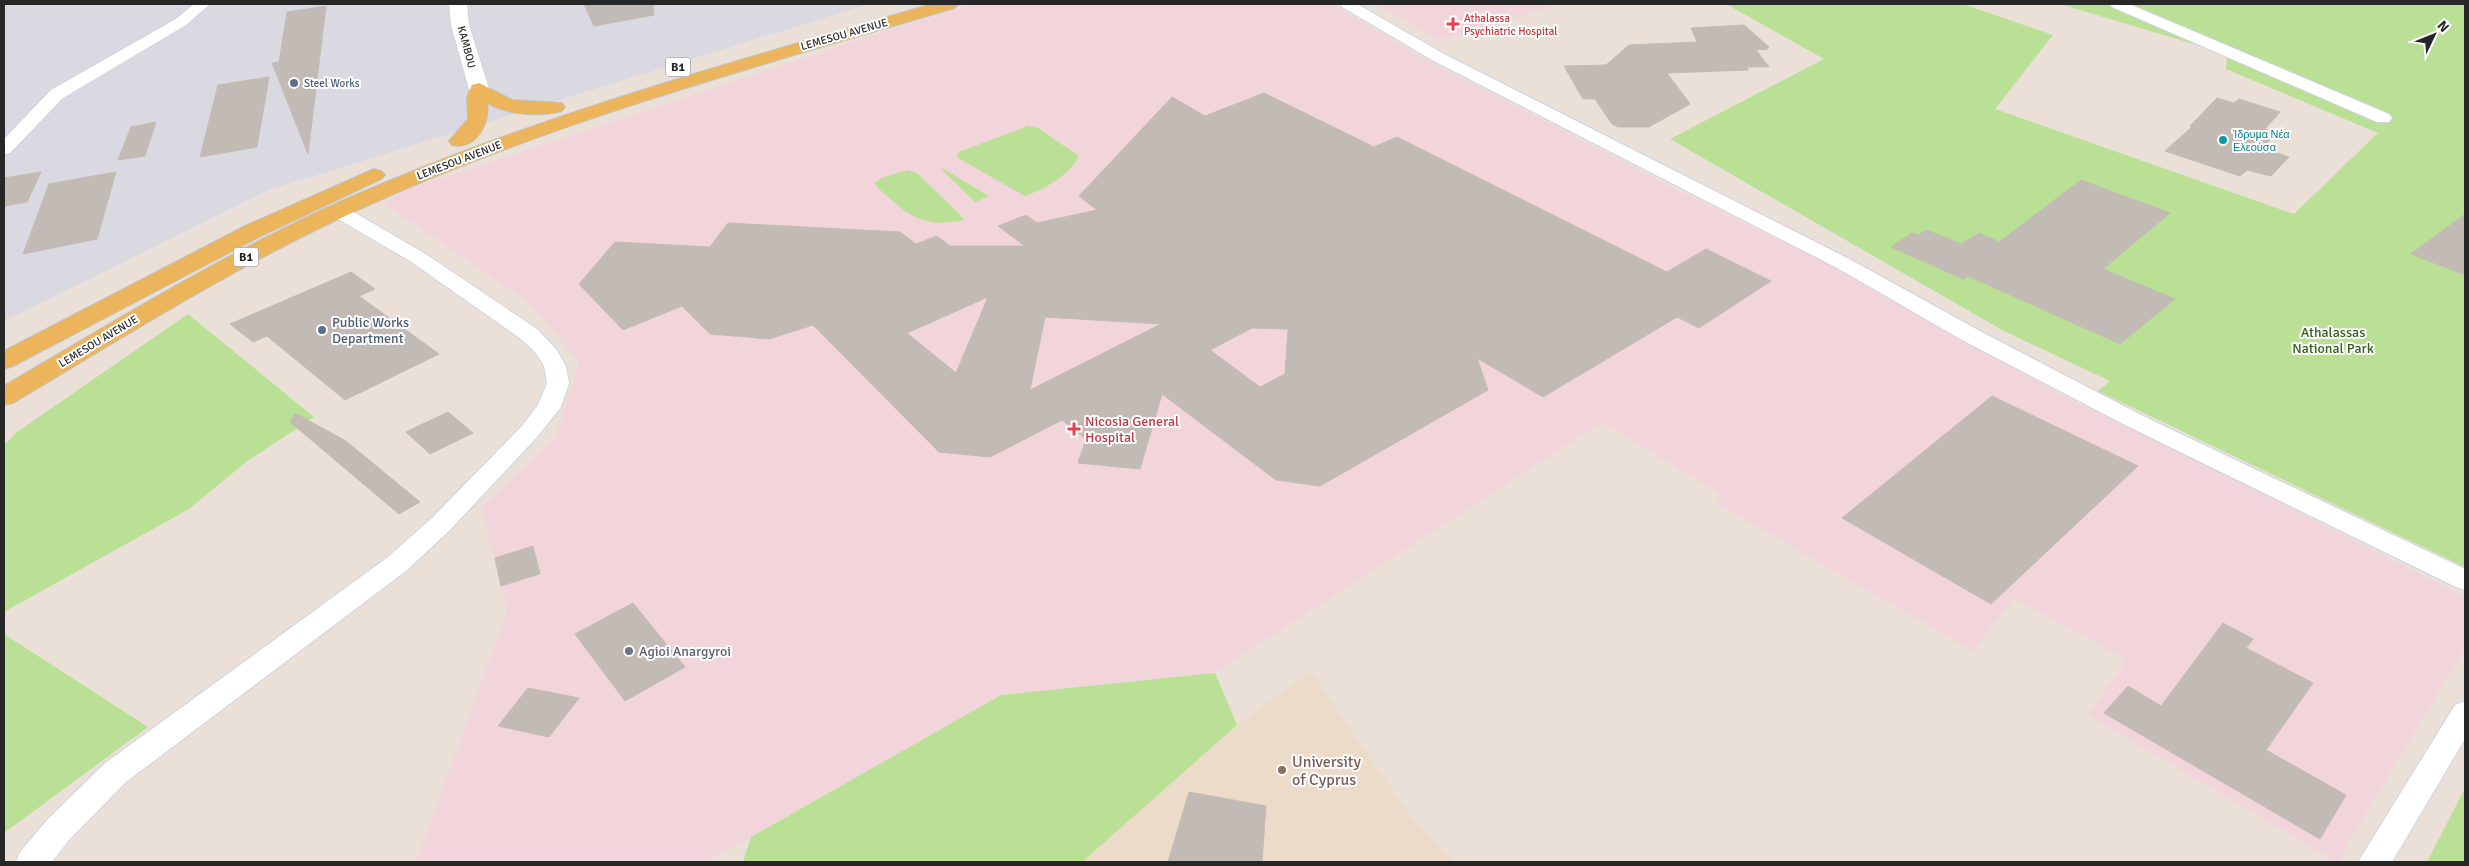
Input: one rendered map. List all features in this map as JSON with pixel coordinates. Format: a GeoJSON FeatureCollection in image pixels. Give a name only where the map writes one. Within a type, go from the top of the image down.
{"type":"FeatureCollection","features":[{"type":"Feature","properties":{"kind":"main road","name":"LEMESOU AVENUE"},"geometry":{"type":"LineString","coordinates":[[4,361],[269,223],[370,176],[459,141],[555,107],[708,58],[900,4]]}},
{"type":"Feature","properties":{"kind":"main road","name":"LEMESOU AVENUE"},"geometry":{"type":"LineString","coordinates":[[4,397],[211,275],[338,211],[438,168],[581,116],[763,58],[949,4]]}},
{"type":"Feature","properties":{"kind":"main road"},"geometry":{"type":"LineString","coordinates":[[459,141],[473,128],[478,118],[474,99],[479,89],[497,103],[508,107],[555,107]]}},
{"type":"Feature","properties":{"kind":"street"},"geometry":{"type":"LineString","coordinates":[[4,149],[56,94],[180,22],[203,4]]}},
{"type":"Feature","properties":{"kind":"street","name":"KAMBOU"},"geometry":{"type":"LineString","coordinates":[[458,4],[460,24],[479,89]]}},
{"type":"Feature","properties":{"kind":"street"},"geometry":{"type":"LineString","coordinates":[[1347,4],[1438,57],[1846,265],[1970,334],[2127,416],[2465,580]]}},
{"type":"Feature","properties":{"kind":"street"},"geometry":{"type":"LineString","coordinates":[[2117,4],[2383,118]]}},
{"type":"Feature","properties":{"kind":"street"},"geometry":{"type":"LineString","coordinates":[[32,862],[58,830],[115,773],[397,564],[441,524],[530,431],[549,407],[558,383],[556,366],[545,349],[529,334],[416,257],[338,211]]}},
{"type":"Feature","properties":{"kind":"street"},"geometry":{"type":"LineString","coordinates":[[2374,862],[2465,713]]}},
{"type":"Feature","properties":{"kind":"shaded area"},"geometry":{"type":"Polygon","coordinates":[[[4,4],[869,4],[269,190],[4,321],[4,4]]]}},
{"type":"Feature","properties":{"kind":"shaded area","name":"Nicosia General Hospital"},"geometry":{"type":"Polygon","coordinates":[[[974,4],[1331,4],[1419,56],[1673,188],[1835,267],[2071,400],[2197,460],[2465,597],[2465,648],[2337,862],[2088,715],[2127,660],[2014,598],[1973,651],[1715,502],[1721,494],[1602,422],[1215,673],[1001,695],[706,862],[416,862],[507,611],[481,508],[556,437],[579,362],[526,300],[383,203],[403,191],[867,37],[974,4]]]}},
{"type":"Feature","properties":{"kind":"shaded area","name":"Athalassa Psychiatric Hospital"},"geometry":{"type":"Polygon","coordinates":[[[1375,4],[1544,4],[1551,7],[1440,40],[1375,4]]]}},
{"type":"Feature","properties":{"kind":"shaded area","name":"University of Cyprus"},"geometry":{"type":"Polygon","coordinates":[[[1311,672],[1409,814],[1454,862],[1082,862],[1237,725],[1311,672]]]}},
{"type":"Feature","properties":{"kind":"green space","name":"Athalassas National Park"},"geometry":{"type":"Polygon","coordinates":[[[1726,4],[1963,4],[2053,35],[1995,109],[2294,214],[2378,133],[2226,69],[2227,54],[2060,4],[2465,4],[2465,567],[2098,391],[2110,381],[2004,331],[1670,139],[1824,59],[1726,4]]]}},
{"type":"Feature","properties":{"kind":"green space"},"geometry":{"type":"Polygon","coordinates":[[[1028,126],[1038,128],[1079,156],[1063,175],[1033,193],[1025,196],[956,157],[959,152],[1028,126]]]}},
{"type":"Feature","properties":{"kind":"green space"},"geometry":{"type":"Polygon","coordinates":[[[940,168],[942,168],[989,196],[975,202],[940,168]]]}},
{"type":"Feature","properties":{"kind":"green space"},"geometry":{"type":"Polygon","coordinates":[[[908,170],[917,173],[965,220],[944,223],[919,219],[883,193],[874,183],[884,177],[908,170]]]}},
{"type":"Feature","properties":{"kind":"green space"},"geometry":{"type":"Polygon","coordinates":[[[188,314],[314,417],[246,462],[189,509],[4,612],[4,445],[17,432],[188,314]]]}},
{"type":"Feature","properties":{"kind":"green space"},"geometry":{"type":"Polygon","coordinates":[[[4,634],[148,727],[4,833],[4,634]]]}},
{"type":"Feature","properties":{"kind":"green space"},"geometry":{"type":"Polygon","coordinates":[[[1215,673],[1237,725],[1082,862],[743,862],[751,837],[1001,695],[1215,673]]]}},
{"type":"Feature","properties":{"kind":"green space"},"geometry":{"type":"Polygon","coordinates":[[[2465,788],[2465,862],[2427,862],[2465,788]]]}},
{"type":"Feature","properties":{"kind":"building"},"geometry":{"type":"Polygon","coordinates":[[[584,4],[653,4],[654,15],[594,26],[584,4]]]}},
{"type":"Feature","properties":{"kind":"building"},"geometry":{"type":"Polygon","coordinates":[[[326,6],[308,154],[272,63],[279,62],[287,12],[326,6]]]}},
{"type":"Feature","properties":{"kind":"building"},"geometry":{"type":"Polygon","coordinates":[[[1744,25],[1769,47],[1766,48],[1768,49],[1756,50],[1769,67],[1746,67],[1749,70],[1667,73],[1690,104],[1649,127],[1618,127],[1612,124],[1595,99],[1583,99],[1564,66],[1606,65],[1629,45],[1697,42],[1691,28],[1744,25]]]}},
{"type":"Feature","properties":{"kind":"building"},"geometry":{"type":"Polygon","coordinates":[[[269,77],[257,147],[200,157],[218,85],[269,77]]]}},
{"type":"Feature","properties":{"kind":"building"},"geometry":{"type":"Polygon","coordinates":[[[1264,93],[1374,147],[1397,137],[1667,272],[1706,249],[1771,281],[1699,328],[1677,317],[1543,397],[1477,358],[1488,390],[1320,486],[1276,480],[1162,394],[1140,469],[1078,463],[1086,439],[1062,420],[990,457],[939,452],[813,325],[769,339],[710,334],[682,306],[623,330],[579,284],[615,242],[710,247],[728,223],[900,232],[916,244],[937,236],[950,246],[1025,246],[998,226],[1026,215],[1037,223],[1097,210],[1079,196],[1172,97],[1205,116],[1264,93]],[[988,297],[907,333],[956,373],[988,297]],[[1045,317],[1030,390],[1161,324],[1045,317]],[[1252,328],[1210,350],[1260,387],[1285,374],[1288,329],[1252,328]]]}},
{"type":"Feature","properties":{"kind":"building","name":"Ίδρυμα Νέα Ελεούσα"},"geometry":{"type":"Polygon","coordinates":[[[2217,98],[2234,103],[2239,99],[2280,112],[2265,129],[2277,133],[2262,148],[2289,157],[2271,176],[2247,170],[2240,176],[2165,151],[2192,127],[2190,126],[2217,98]]]}},
{"type":"Feature","properties":{"kind":"building"},"geometry":{"type":"Polygon","coordinates":[[[156,122],[145,156],[118,160],[131,127],[156,122]]]}},
{"type":"Feature","properties":{"kind":"building"},"geometry":{"type":"Polygon","coordinates":[[[41,172],[27,202],[4,206],[4,178],[41,172]]]}},
{"type":"Feature","properties":{"kind":"building"},"geometry":{"type":"Polygon","coordinates":[[[116,172],[97,239],[23,254],[49,184],[116,172]]]}},
{"type":"Feature","properties":{"kind":"building"},"geometry":{"type":"Polygon","coordinates":[[[2081,180],[2170,213],[2103,269],[2175,299],[2120,344],[1968,276],[1963,279],[1891,247],[1912,233],[1918,235],[1927,230],[1961,244],[1979,233],[1999,242],[2081,180]]]}},
{"type":"Feature","properties":{"kind":"building"},"geometry":{"type":"Polygon","coordinates":[[[2465,214],[2465,275],[2411,254],[2465,214]]]}},
{"type":"Feature","properties":{"kind":"building","name":"Public Works Department"},"geometry":{"type":"Polygon","coordinates":[[[351,272],[375,289],[359,296],[439,354],[345,400],[267,336],[253,342],[230,324],[351,272]]]}},
{"type":"Feature","properties":{"kind":"building"},"geometry":{"type":"Polygon","coordinates":[[[1992,396],[2138,466],[1991,604],[1842,518],[1992,396]]]}},
{"type":"Feature","properties":{"kind":"building"},"geometry":{"type":"Polygon","coordinates":[[[448,412],[473,433],[430,454],[406,432],[448,412]]]}},
{"type":"Feature","properties":{"kind":"building"},"geometry":{"type":"Polygon","coordinates":[[[295,413],[346,441],[420,502],[399,514],[290,422],[295,413]]]}},
{"type":"Feature","properties":{"kind":"building"},"geometry":{"type":"Polygon","coordinates":[[[533,546],[540,574],[501,586],[495,558],[533,546]]]}},
{"type":"Feature","properties":{"kind":"building","name":"Agioi Anargyroi"},"geometry":{"type":"Polygon","coordinates":[[[633,603],[685,667],[625,701],[575,634],[633,603]]]}},
{"type":"Feature","properties":{"kind":"building"},"geometry":{"type":"Polygon","coordinates":[[[2223,623],[2253,639],[2246,648],[2313,683],[2266,750],[2346,795],[2320,839],[2104,713],[2128,686],[2161,706],[2223,623]]]}},
{"type":"Feature","properties":{"kind":"building"},"geometry":{"type":"Polygon","coordinates":[[[528,688],[579,698],[549,737],[498,726],[528,688]]]}},
{"type":"Feature","properties":{"kind":"building"},"geometry":{"type":"Polygon","coordinates":[[[1189,792],[1266,806],[1262,862],[1168,862],[1189,792]]]}},
{"type":"Feature","properties":{"kind":"place","name":"Athalassa Psychiatric Hospital"},"geometry":{"type":"Point","coordinates":[1453,24]}},
{"type":"Feature","properties":{"kind":"place","name":"Steel Works"},"geometry":{"type":"Point","coordinates":[294,83]}},
{"type":"Feature","properties":{"kind":"place","name":"Ίδρυμα Νέα Ελεούσα"},"geometry":{"type":"Point","coordinates":[2223,140]}},
{"type":"Feature","properties":{"kind":"place","name":"Public Works Department"},"geometry":{"type":"Point","coordinates":[322,330]}},
{"type":"Feature","properties":{"kind":"place","name":"Nicosia General Hospital"},"geometry":{"type":"Point","coordinates":[1074,429]}},
{"type":"Feature","properties":{"kind":"place","name":"Agioi Anargyroi"},"geometry":{"type":"Point","coordinates":[629,651]}},
{"type":"Feature","properties":{"kind":"place","name":"University of Cyprus"},"geometry":{"type":"Point","coordinates":[1282,770]}}]}
